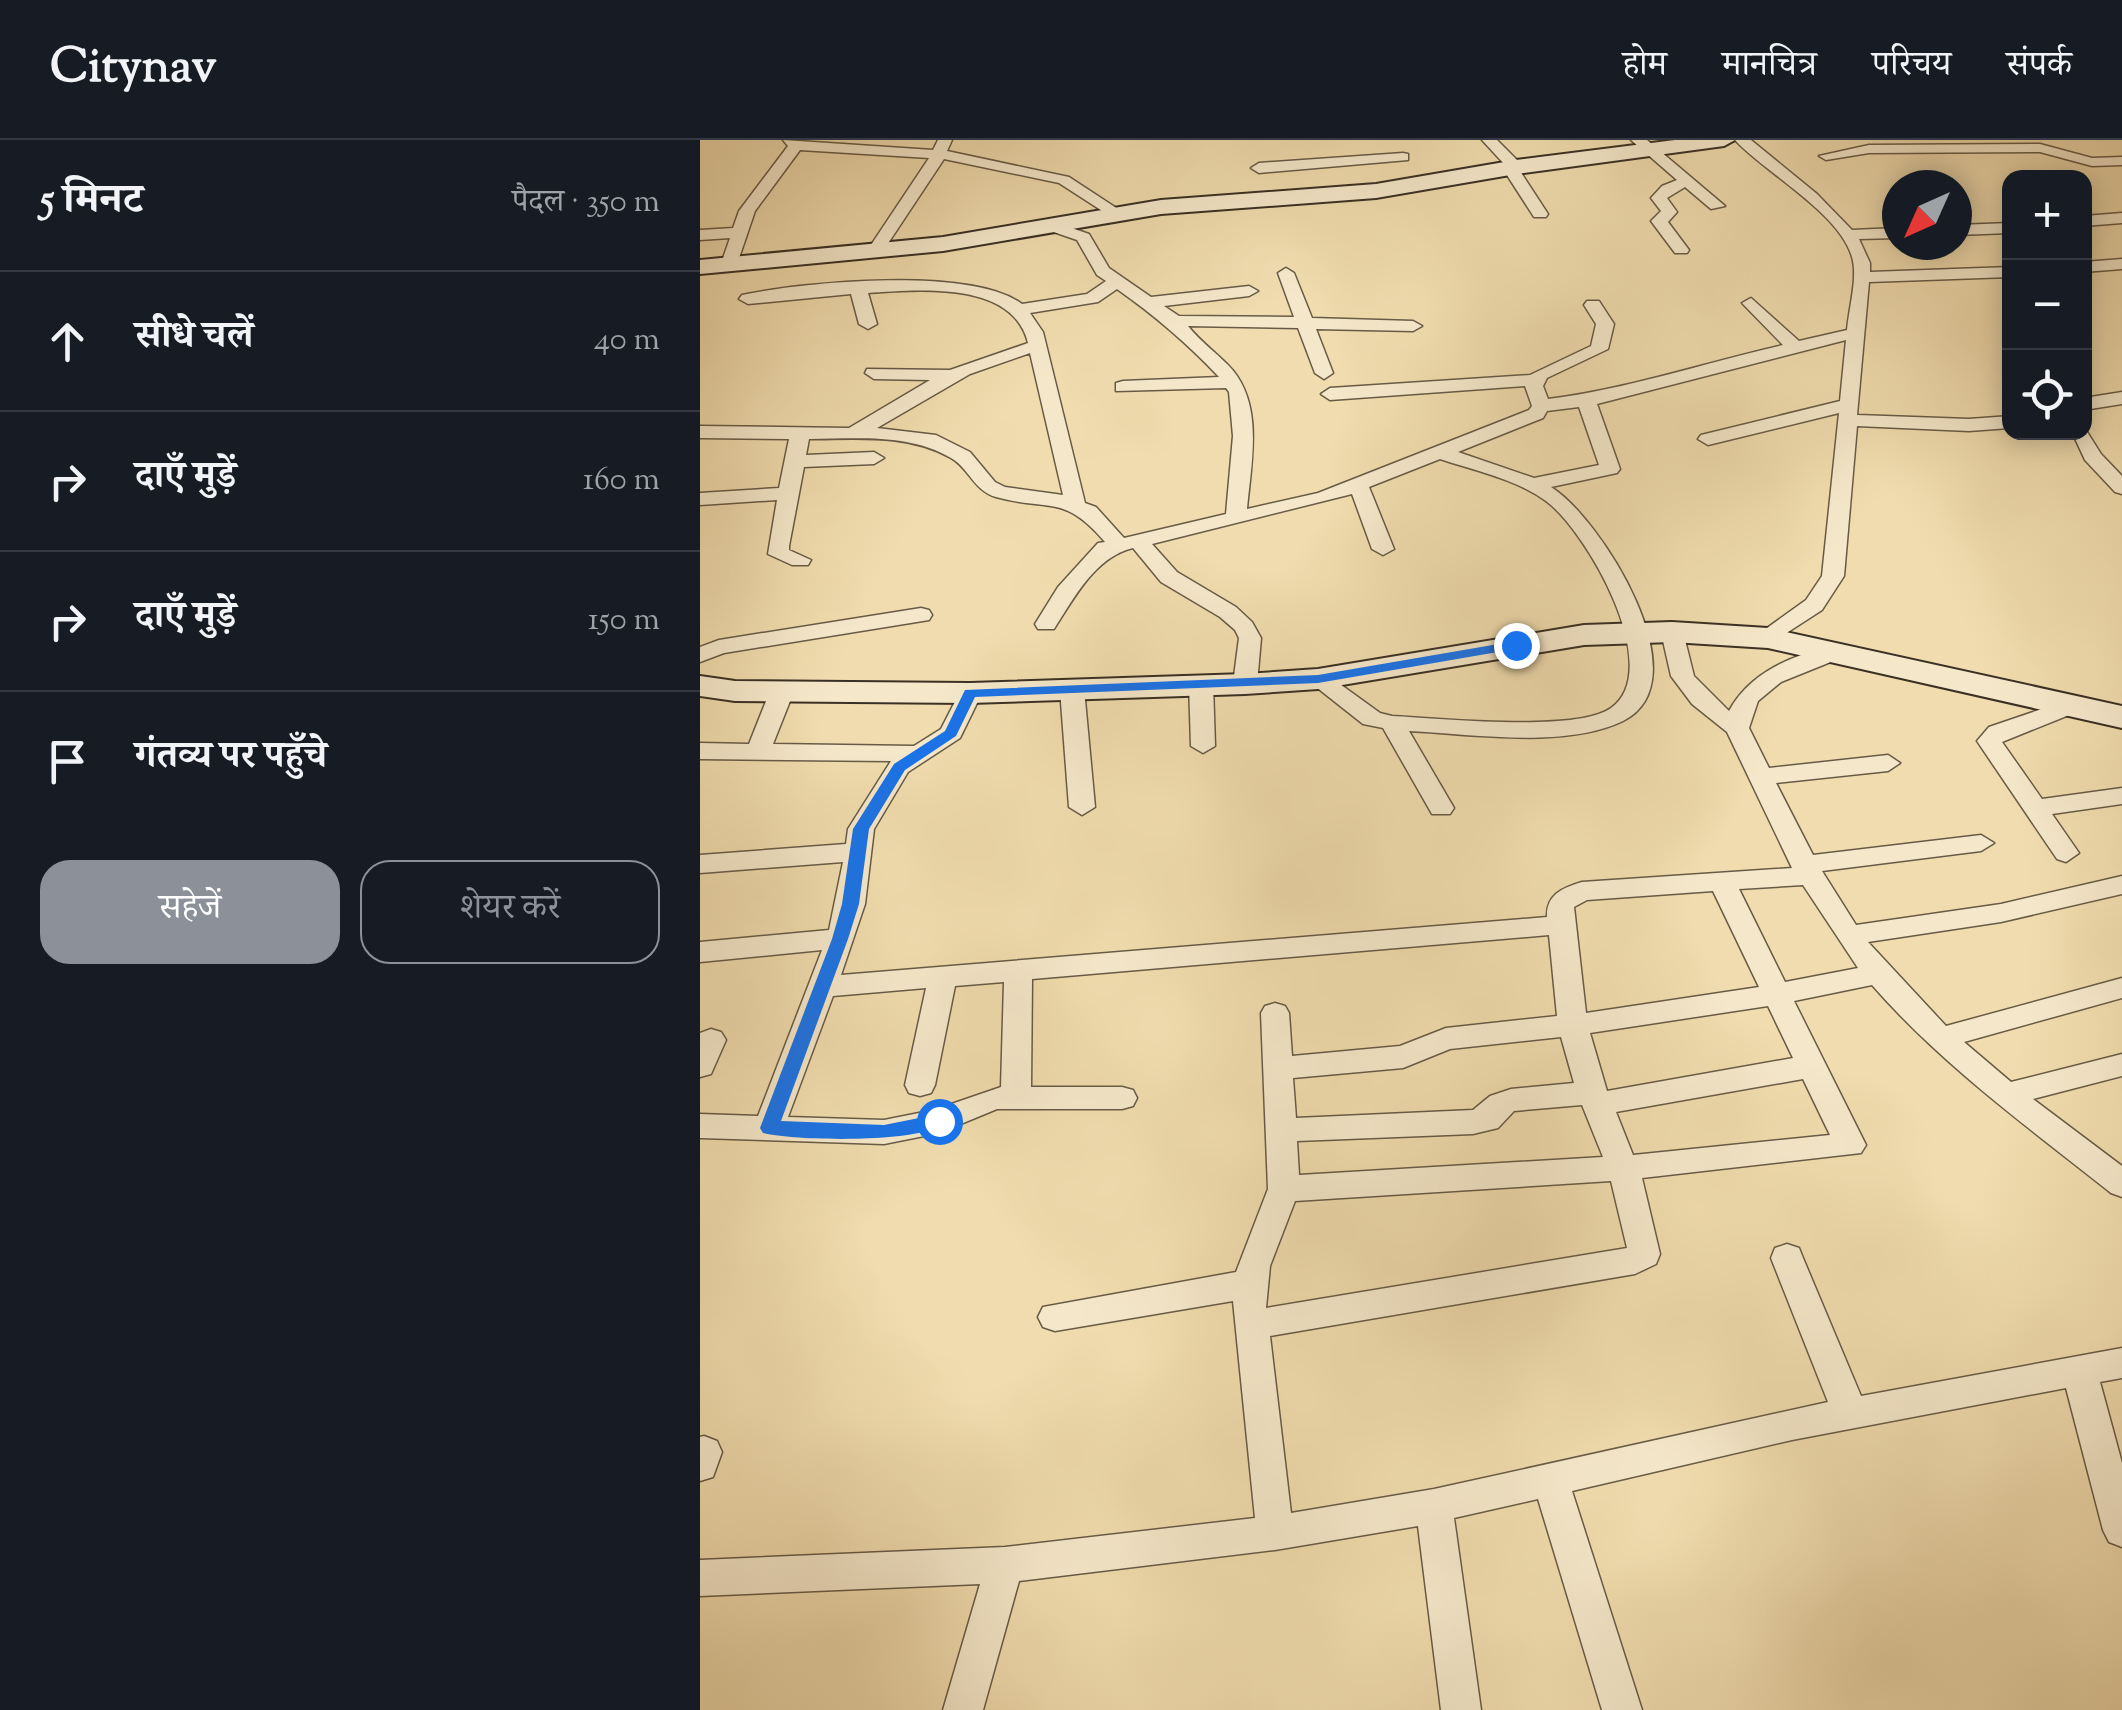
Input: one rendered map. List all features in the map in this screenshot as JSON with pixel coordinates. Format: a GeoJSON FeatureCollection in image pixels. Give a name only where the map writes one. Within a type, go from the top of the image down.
{"type":"FeatureCollection","features":[{"type":"Feature","properties":{"kind":"street"},"geometry":{"type":"LineString","coordinates":[[1390,140],[1424,185]]}},
{"type":"Feature","properties":{"kind":"street"},"geometry":{"type":"LineString","coordinates":[[1489,140],[1514,168],[1540,214]]}},
{"type":"Feature","properties":{"kind":"street"},"geometry":{"type":"LineString","coordinates":[[700,267],[875,251],[1116,212],[1424,185],[1643,145],[1724,140]]}},
{"type":"Feature","properties":{"kind":"street"},"geometry":{"type":"LineString","coordinates":[[1742,140],[1848,235],[1861,254],[1834,576],[1814,605],[1768,638]]}},
{"type":"Feature","properties":{"kind":"street"},"geometry":{"type":"LineString","coordinates":[[2082,140],[2104,162]]}},
{"type":"Feature","properties":{"kind":"street"},"geometry":{"type":"LineString","coordinates":[[729,264],[747,211],[793,142],[942,147],[1048,174],[1116,212]]}},
{"type":"Feature","properties":{"kind":"street"},"geometry":{"type":"LineString","coordinates":[[1643,145],[1717,206]]}},
{"type":"Feature","properties":{"kind":"street"},"geometry":{"type":"LineString","coordinates":[[875,251],[942,147]]}},
{"type":"Feature","properties":{"kind":"street"},"geometry":{"type":"LineString","coordinates":[[1826,156],[1870,149],[2040,148],[2104,162],[2122,162]]}},
{"type":"Feature","properties":{"kind":"street"},"geometry":{"type":"LineString","coordinates":[[1259,168],[1403,157]]}},
{"type":"Feature","properties":{"kind":"street"},"geometry":{"type":"LineString","coordinates":[[1681,250],[1659,221],[1669,212],[1660,198],[1666,189],[1685,182]]}},
{"type":"Feature","properties":{"kind":"street"},"geometry":{"type":"LineString","coordinates":[[2092,220],[2122,218]]}},
{"type":"Feature","properties":{"kind":"street"},"geometry":{"type":"LineString","coordinates":[[1048,225],[1083,237],[1103,271],[1152,302],[1175,322],[1238,392],[1242,436],[1236,520]]}},
{"type":"Feature","properties":{"kind":"street"},"geometry":{"type":"LineString","coordinates":[[1972,231],[2002,232]]}},
{"type":"Feature","properties":{"kind":"street"},"geometry":{"type":"LineString","coordinates":[[700,236],[738,232]]}},
{"type":"Feature","properties":{"kind":"street"},"geometry":{"type":"LineString","coordinates":[[1848,235],[1882,234]]}},
{"type":"Feature","properties":{"kind":"street"},"geometry":{"type":"LineString","coordinates":[[2092,266],[2122,264]]}},
{"type":"Feature","properties":{"kind":"street"},"geometry":{"type":"LineString","coordinates":[[1860,277],[2002,272]]}},
{"type":"Feature","properties":{"kind":"street"},"geometry":{"type":"LineString","coordinates":[[1286,273],[1324,373]]}},
{"type":"Feature","properties":{"kind":"street"},"geometry":{"type":"LineString","coordinates":[[1018,310],[1099,296],[1116,282]]}},
{"type":"Feature","properties":{"kind":"street"},"geometry":{"type":"LineString","coordinates":[[858,288],[868,324]]}},
{"type":"Feature","properties":{"kind":"street"},"geometry":{"type":"LineString","coordinates":[[748,299],[858,288],[986,295],[1004,300],[1018,310],[1034,332],[1075,505]]}},
{"type":"Feature","properties":{"kind":"street"},"geometry":{"type":"LineString","coordinates":[[1152,302],[1250,292]]}},
{"type":"Feature","properties":{"kind":"street"},"geometry":{"type":"LineString","coordinates":[[1751,303],[1795,347]]}},
{"type":"Feature","properties":{"kind":"street"},"geometry":{"type":"LineString","coordinates":[[1330,394],[1535,380],[1599,350],[1605,324],[1593,305]]}},
{"type":"Feature","properties":{"kind":"street"},"geometry":{"type":"LineString","coordinates":[[1175,322],[1247,318],[1413,326]]}},
{"type":"Feature","properties":{"kind":"street"},"geometry":{"type":"LineString","coordinates":[[1540,406],[1586,400],[1855,334]]}},
{"type":"Feature","properties":{"kind":"street"},"geometry":{"type":"LineString","coordinates":[[853,434],[950,374],[989,356],[1036,346]]}},
{"type":"Feature","properties":{"kind":"street"},"geometry":{"type":"LineString","coordinates":[[874,373],[950,374]]}},
{"type":"Feature","properties":{"kind":"street"},"geometry":{"type":"LineString","coordinates":[[1046,624],[1100,552],[1359,487],[1536,414],[1540,406],[1535,380]]}},
{"type":"Feature","properties":{"kind":"street"},"geometry":{"type":"LineString","coordinates":[[1123,387],[1231,382]]}},
{"type":"Feature","properties":{"kind":"street"},"geometry":{"type":"LineString","coordinates":[[2092,403],[2122,398]]}},
{"type":"Feature","properties":{"kind":"street"},"geometry":{"type":"LineString","coordinates":[[1534,484],[1605,471],[1612,466],[1586,400]]}},
{"type":"Feature","properties":{"kind":"street"},"geometry":{"type":"LineString","coordinates":[[1708,439],[1848,412],[1968,425],[2002,423]]}},
{"type":"Feature","properties":{"kind":"street"},"geometry":{"type":"LineString","coordinates":[[700,432],[896,434],[929,439],[963,456],[988,486],[1000,492],[1075,505],[1090,512],[1169,576],[1228,612],[1244,627],[1250,638],[1245,684]]}},
{"type":"Feature","properties":{"kind":"street"},"geometry":{"type":"LineString","coordinates":[[800,434],[778,546],[779,554],[800,560]]}},
{"type":"Feature","properties":{"kind":"street"},"geometry":{"type":"LineString","coordinates":[[2085,440],[2092,456],[2122,488]]}},
{"type":"Feature","properties":{"kind":"street"},"geometry":{"type":"LineString","coordinates":[[1318,679],[1372,719],[1392,723],[1572,726],[1618,715],[1641,691],[1643,677],[1636,631],[1610,567],[1584,524],[1534,484],[1442,453]]}},
{"type":"Feature","properties":{"kind":"street"},"geometry":{"type":"LineString","coordinates":[[795,462],[874,458]]}},
{"type":"Feature","properties":{"kind":"street"},"geometry":{"type":"LineString","coordinates":[[1359,487],[1383,549]]}},
{"type":"Feature","properties":{"kind":"street"},"geometry":{"type":"LineString","coordinates":[[700,499],[789,492]]}},
{"type":"Feature","properties":{"kind":"street"},"geometry":{"type":"LineString","coordinates":[[700,655],[718,646],[921,616]]}},
{"type":"Feature","properties":{"kind":"street"},"geometry":{"type":"LineString","coordinates":[[700,686],[970,693],[1245,684],[1318,679],[1550,640],[1636,631],[1768,638],[2122,718]]}},
{"type":"Feature","properties":{"kind":"street"},"geometry":{"type":"LineString","coordinates":[[1672,632],[1676,664],[1685,681],[1706,706],[1737,728],[1806,870],[1878,974],[1942,1038],[2007,1094],[2122,1184]]}},
{"type":"Feature","properties":{"kind":"street"},"geometry":{"type":"LineString","coordinates":[[1737,728],[1744,698],[1761,683],[1835,652]]}},
{"type":"Feature","properties":{"kind":"street"},"geometry":{"type":"LineString","coordinates":[[1201,684],[1203,746]]}},
{"type":"Feature","properties":{"kind":"street"},"geometry":{"type":"LineString","coordinates":[[1072,689],[1082,807]]}},
{"type":"Feature","properties":{"kind":"street"},"geometry":{"type":"LineString","coordinates":[[758,752],[782,691]]}},
{"type":"Feature","properties":{"kind":"street"},"geometry":{"type":"LineString","coordinates":[[769,1128],[840,939],[850,904],[856,852],[871,810],[900,767],[951,733],[970,693]]}},
{"type":"Feature","properties":{"kind":"street"},"geometry":{"type":"LineString","coordinates":[[2066,853],[1989,741],[1998,732],[2071,706]]}},
{"type":"Feature","properties":{"kind":"street"},"geometry":{"type":"LineString","coordinates":[[1392,723],[1441,808]]}},
{"type":"Feature","properties":{"kind":"street"},"geometry":{"type":"LineString","coordinates":[[700,751],[916,754]]}},
{"type":"Feature","properties":{"kind":"street"},"geometry":{"type":"LineString","coordinates":[[1761,778],[1888,763]]}},
{"type":"Feature","properties":{"kind":"street"},"geometry":{"type":"LineString","coordinates":[[2036,808],[2122,796]]}},
{"type":"Feature","properties":{"kind":"street"},"geometry":{"type":"LineString","coordinates":[[1251,1325],[1635,1260],[1644,1254],[1623,1168],[1581,1064],[1572,1025],[1559,925],[1560,903],[1582,890],[1723,884],[1981,843]]}},
{"type":"Feature","properties":{"kind":"street"},"geometry":{"type":"LineString","coordinates":[[700,864],[856,852]]}},
{"type":"Feature","properties":{"kind":"street"},"geometry":{"type":"LineString","coordinates":[[1280,1199],[1850,1145],[1723,884]]}},
{"type":"Feature","properties":{"kind":"street"},"geometry":{"type":"LineString","coordinates":[[1850,934],[2000,914],[2122,885]]}},
{"type":"Feature","properties":{"kind":"street"},"geometry":{"type":"LineString","coordinates":[[822,987],[1559,925]]}},
{"type":"Feature","properties":{"kind":"street"},"geometry":{"type":"LineString","coordinates":[[700,952],[840,939]]}},
{"type":"Feature","properties":{"kind":"street"},"geometry":{"type":"LineString","coordinates":[[1016,1096],[1018,969]]}},
{"type":"Feature","properties":{"kind":"street"},"geometry":{"type":"LineString","coordinates":[[1277,1068],[1403,1057],[1446,1039],[1572,1025],[1878,974]]}},
{"type":"Feature","properties":{"kind":"street"},"geometry":{"type":"LineString","coordinates":[[920,1085],[943,976]]}},
{"type":"Feature","properties":{"kind":"street"},"geometry":{"type":"LineString","coordinates":[[1942,1038],[2122,988]]}},
{"type":"Feature","properties":{"kind":"street"},"geometry":{"type":"LineString","coordinates":[[1275,1013],[1280,1199],[1250,1284],[1251,1325],[1275,1534]]}},
{"type":"Feature","properties":{"kind":"street"},"geometry":{"type":"LineString","coordinates":[[2007,1094],[2122,1065]]}},
{"type":"Feature","properties":{"kind":"street"},"geometry":{"type":"LineString","coordinates":[[1280,1130],[1473,1122],[1487,1120],[1501,1104],[1511,1100],[1595,1099],[1812,1066]]}},
{"type":"Feature","properties":{"kind":"street"},"geometry":{"type":"LineString","coordinates":[[700,1126],[884,1132],[913,1129],[994,1098],[1122,1098]]}},
{"type":"Feature","properties":{"kind":"street"},"geometry":{"type":"LineString","coordinates":[[1787,1258],[1851,1414]]}},
{"type":"Feature","properties":{"kind":"street"},"geometry":{"type":"LineString","coordinates":[[1055,1317],[1250,1284]]}},
{"type":"Feature","properties":{"kind":"street"},"geometry":{"type":"LineString","coordinates":[[700,1578],[1006,1565],[1275,1534],[1434,1506],[1851,1414],[2122,1362]]}},
{"type":"Feature","properties":{"kind":"street"},"geometry":{"type":"LineString","coordinates":[[2079,1371],[2122,1530]]}},
{"type":"Feature","properties":{"kind":"street"},"geometry":{"type":"LineString","coordinates":[[1551,1481],[1622,1710]]}},
{"type":"Feature","properties":{"kind":"street"},"geometry":{"type":"LineString","coordinates":[[1434,1506],[1461,1710]]}},
{"type":"Feature","properties":{"kind":"street"},"geometry":{"type":"LineString","coordinates":[[964,1710],[1006,1565]]}},
{"type":"Feature","properties":{"kind":"route"},"geometry":{"type":"LineString","coordinates":[[939,1121],[884,1132],[769,1128],[840,939],[850,904],[861,829],[900,767],[951,733],[970,693],[1318,679],[1516,645]]}}]}
